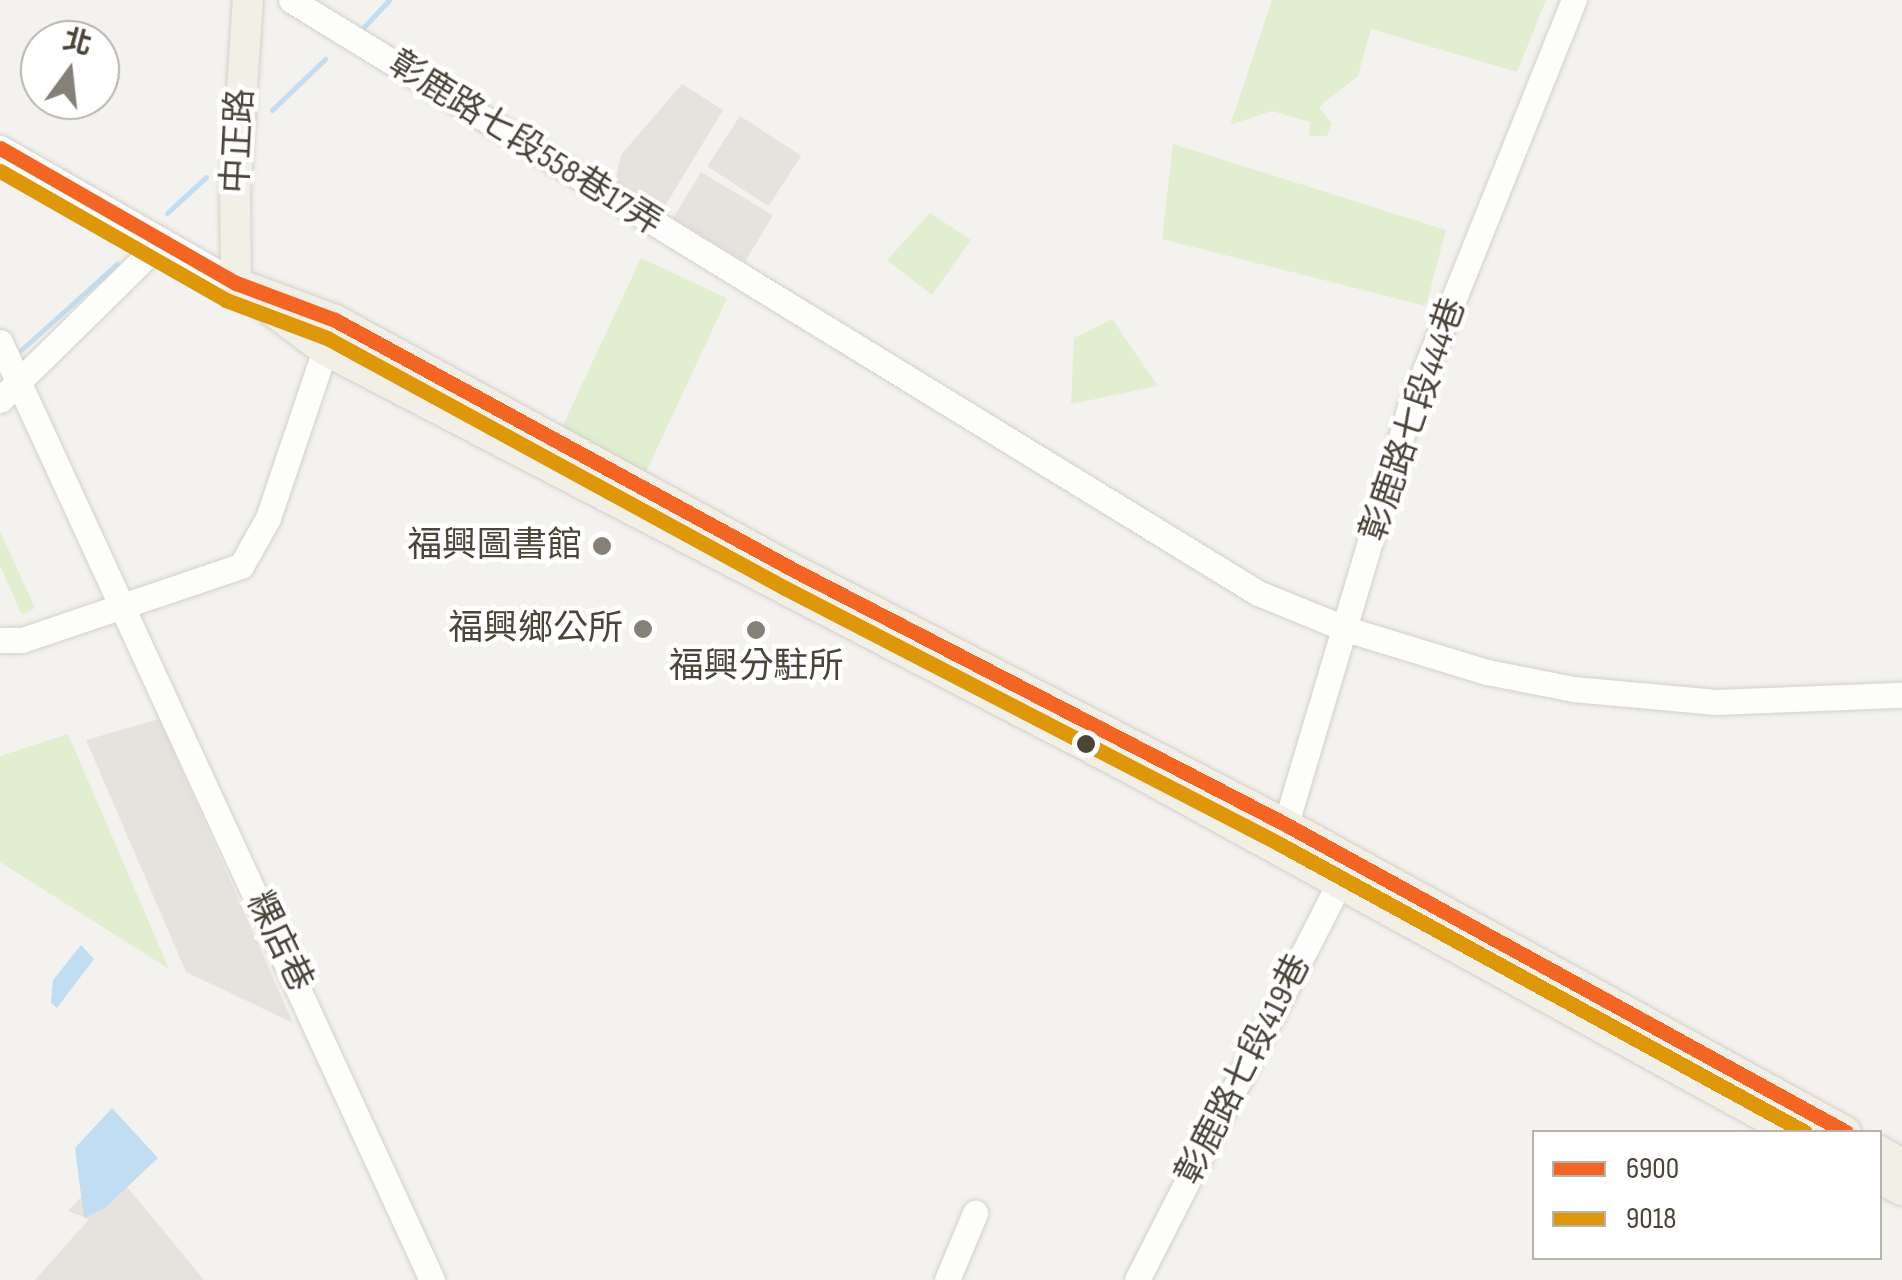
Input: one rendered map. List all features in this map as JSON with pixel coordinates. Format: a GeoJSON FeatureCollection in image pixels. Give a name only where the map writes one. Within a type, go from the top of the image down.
{"type":"FeatureCollection","features":[{"type":"Feature","properties":{"kind":"main road","name":"中正路"},"geometry":{"type":"LineString","coordinates":[[236,282],[235,194],[248,0]]}},
{"type":"Feature","properties":{"kind":"main road"},"geometry":{"type":"LineString","coordinates":[[236,282],[335,320],[1345,871],[1842,1130]]}},
{"type":"Feature","properties":{"kind":"main road"},"geometry":{"type":"LineString","coordinates":[[236,282],[323,349],[1282,837]]}},
{"type":"Feature","properties":{"kind":"main road"},"geometry":{"type":"LineString","coordinates":[[1345,871],[1789,1130]]}},
{"type":"Feature","properties":{"kind":"street","name":"彰鹿路七段558巷17弄"},"geometry":{"type":"LineString","coordinates":[[291,0],[1205,563],[1346,629],[1487,672],[1632,698],[1716,702],[1902,695]]}},
{"type":"Feature","properties":{"kind":"street","name":"彰鹿路七段444巷"},"geometry":{"type":"LineString","coordinates":[[1282,837],[1411,405],[1574,0]]}},
{"type":"Feature","properties":{"kind":"street"},"geometry":{"type":"LineString","coordinates":[[0,148],[236,282]]}},
{"type":"Feature","properties":{"kind":"street"},"geometry":{"type":"LineString","coordinates":[[8,391],[162,240]]}},
{"type":"Feature","properties":{"kind":"street"},"geometry":{"type":"LineString","coordinates":[[0,640],[22,640],[241,566],[257,541],[335,320]]}},
{"type":"Feature","properties":{"kind":"street","name":"粿店巷"},"geometry":{"type":"LineString","coordinates":[[0,342],[8,391],[125,604],[432,1280]]}},
{"type":"Feature","properties":{"kind":"street","name":"彰鹿路七段419巷"},"geometry":{"type":"LineString","coordinates":[[1138,1280],[1345,871]]}},
{"type":"Feature","properties":{"kind":"street"},"geometry":{"type":"LineString","coordinates":[[947,1280],[975,1212]]}},
{"type":"Feature","properties":{"kind":"shaded area"},"geometry":{"type":"Polygon","coordinates":[[[682,84],[723,110],[659,216],[614,187],[621,155],[682,84]]]}},
{"type":"Feature","properties":{"kind":"shaded area"},"geometry":{"type":"Polygon","coordinates":[[[740,116],[801,156],[769,206],[707,166],[740,116]]]}},
{"type":"Feature","properties":{"kind":"shaded area"},"geometry":{"type":"Polygon","coordinates":[[[701,172],[773,215],[745,262],[673,218],[701,172]]]}},
{"type":"Feature","properties":{"kind":"shaded area"},"geometry":{"type":"Polygon","coordinates":[[[159,719],[293,1023],[186,972],[86,740],[159,719]]]}},
{"type":"Feature","properties":{"kind":"shaded area"},"geometry":{"type":"Polygon","coordinates":[[[110,1166],[204,1280],[35,1280],[89,1219],[68,1211],[110,1166]]]}},
{"type":"Feature","properties":{"kind":"green space"},"geometry":{"type":"Polygon","coordinates":[[[1272,0],[1546,0],[1517,72],[1371,29],[1358,76],[1319,107],[1332,124],[1327,136],[1309,136],[1310,122],[1272,111],[1230,125],[1272,0]]]}},
{"type":"Feature","properties":{"kind":"green space"},"geometry":{"type":"Polygon","coordinates":[[[1173,144],[1446,230],[1426,306],[1162,239],[1173,144]]]}},
{"type":"Feature","properties":{"kind":"green space"},"geometry":{"type":"Polygon","coordinates":[[[930,213],[971,240],[932,295],[887,260],[930,213]]]}},
{"type":"Feature","properties":{"kind":"green space"},"geometry":{"type":"Polygon","coordinates":[[[641,258],[727,298],[645,474],[559,434],[641,258]]]}},
{"type":"Feature","properties":{"kind":"green space"},"geometry":{"type":"Polygon","coordinates":[[[1112,319],[1158,386],[1071,404],[1074,338],[1112,319]]]}},
{"type":"Feature","properties":{"kind":"green space"},"geometry":{"type":"Polygon","coordinates":[[[0,531],[35,608],[22,615],[0,566],[0,531]]]}},
{"type":"Feature","properties":{"kind":"green space"},"geometry":{"type":"Polygon","coordinates":[[[68,734],[169,969],[0,862],[0,756],[68,734]]]}},
{"type":"Feature","properties":{"kind":"water"},"geometry":{"type":"Polygon","coordinates":[[[81,945],[94,959],[57,1008],[51,1003],[53,980],[81,945]]]}},
{"type":"Feature","properties":{"kind":"water"},"geometry":{"type":"Polygon","coordinates":[[[112,1108],[158,1158],[105,1208],[84,1218],[75,1148],[112,1108]]]}},
{"type":"Feature","properties":{"kind":"waterway"},"geometry":{"type":"LineString","coordinates":[[363,28],[389,0]]}},
{"type":"Feature","properties":{"kind":"waterway"},"geometry":{"type":"LineString","coordinates":[[272,110],[325,59]]}},
{"type":"Feature","properties":{"kind":"waterway"},"geometry":{"type":"LineString","coordinates":[[167,213],[206,177]]}},
{"type":"Feature","properties":{"kind":"waterway"},"geometry":{"type":"LineString","coordinates":[[21,350],[117,264]]}},
{"type":"Feature","properties":{"kind":"transit line","name":"6900"},"geometry":{"type":"LineString","coordinates":[[0,148],[236,283],[335,320],[794,570],[1285,824],[1842,1130]]}},
{"type":"Feature","properties":{"kind":"transit line","name":"9018"},"geometry":{"type":"LineString","coordinates":[[0,171],[226,300],[327,338],[785,588],[1276,842],[1801,1130]]}},
{"type":"Feature","properties":{"kind":"place","name":"福興圖書館"},"geometry":{"type":"Point","coordinates":[602,546]}},
{"type":"Feature","properties":{"kind":"place","name":"福興鄉公所"},"geometry":{"type":"Point","coordinates":[643,629]}},
{"type":"Feature","properties":{"kind":"place","name":"福興分駐所"},"geometry":{"type":"Point","coordinates":[756,630]}}]}
